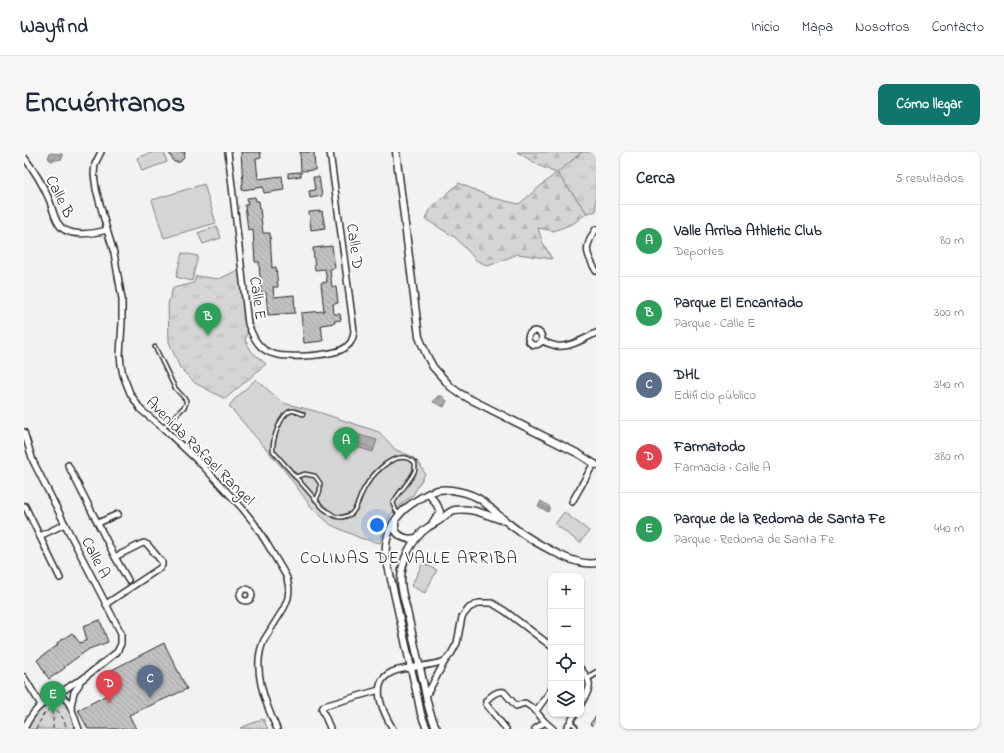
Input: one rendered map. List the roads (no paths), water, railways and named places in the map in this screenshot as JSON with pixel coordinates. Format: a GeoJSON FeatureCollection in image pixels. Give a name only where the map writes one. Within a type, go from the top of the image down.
{"type":"FeatureCollection","features":[{"type":"Feature","properties":{"kind":"street","name":"Avenida Rafael Rangel"},"geometry":{"type":"LineString","coordinates":[[102,152],[95,164],[94,174],[96,189],[114,254],[122,299],[120,365],[130,393],[141,410],[163,428],[203,466],[242,508],[258,529],[287,578],[289,589],[288,598],[284,608],[264,640],[258,657],[260,678],[268,709],[277,729]]}},
{"type":"Feature","properties":{"kind":"street","name":"Calle D"},"geometry":{"type":"LineString","coordinates":[[330,152],[354,331],[353,338],[350,343]]}},
{"type":"Feature","properties":{"kind":"street"},"geometry":{"type":"LineString","coordinates":[[396,152],[419,337],[427,356],[451,387],[470,399],[595,464],[572,502]]}},
{"type":"Feature","properties":{"kind":"street","name":"Calle E"},"geometry":{"type":"LineString","coordinates":[[228,153],[248,324],[255,340],[270,353],[288,356],[304,356],[336,352],[346,347],[350,343]]}},
{"type":"Feature","properties":{"kind":"street","name":"Calle B"},"geometry":{"type":"LineString","coordinates":[[24,157],[44,189],[62,229],[75,234],[107,230]]}},
{"type":"Feature","properties":{"kind":"street"},"geometry":{"type":"LineString","coordinates":[[596,229],[587,245],[588,254],[596,271]]}},
{"type":"Feature","properties":{"kind":"street"},"geometry":{"type":"LineString","coordinates":[[542,341],[557,346],[563,346],[583,340],[596,333]]}},
{"type":"Feature","properties":{"kind":"street","name":"Calle A"},"geometry":{"type":"LineString","coordinates":[[24,432],[33,461],[121,633],[121,644],[117,652],[80,681],[76,682],[41,705],[30,717],[24,729]]}},
{"type":"Feature","properties":{"kind":"street"},"geometry":{"type":"LineString","coordinates":[[68,465],[128,580]]}},
{"type":"Feature","properties":{"kind":"street"},"geometry":{"type":"LineString","coordinates":[[426,729],[421,714],[388,564],[386,550],[391,528],[400,514],[409,506],[438,490],[469,494],[480,500],[500,515],[506,522]]}},
{"type":"Feature","properties":{"kind":"street"},"geometry":{"type":"LineString","coordinates":[[429,494],[440,512],[431,525],[421,533],[410,546],[401,575],[401,582],[426,696],[430,712],[437,729]]}},
{"type":"Feature","properties":{"kind":"street"},"geometry":{"type":"LineString","coordinates":[[25,506],[60,578]]}},
{"type":"Feature","properties":{"kind":"street"},"geometry":{"type":"LineString","coordinates":[[431,525],[454,510],[470,510],[506,522],[534,541],[569,559],[586,563],[596,563]]}},
{"type":"Feature","properties":{"kind":"street"},"geometry":{"type":"LineString","coordinates":[[98,523],[118,514]]}},
{"type":"Feature","properties":{"kind":"street"},"geometry":{"type":"LineString","coordinates":[[395,521],[395,530],[401,537],[404,539],[416,538]]}},
{"type":"Feature","properties":{"kind":"street"},"geometry":{"type":"LineString","coordinates":[[40,536],[65,524]]}},
{"type":"Feature","properties":{"kind":"street"},"geometry":{"type":"LineString","coordinates":[[106,604],[162,566],[162,562],[148,545],[144,543],[115,557]]}},
{"type":"Feature","properties":{"kind":"street"},"geometry":{"type":"LineString","coordinates":[[426,696],[445,661],[457,643],[462,617],[469,608],[479,603],[492,604],[505,611],[550,645]]}},
{"type":"Feature","properties":{"kind":"street"},"geometry":{"type":"LineString","coordinates":[[393,729],[383,710],[380,695],[380,684],[384,676],[402,669],[438,664],[445,661]]}},
{"type":"Feature","properties":{"kind":"street"},"geometry":{"type":"LineString","coordinates":[[584,673],[588,678],[590,685],[588,693],[584,699]]}},
{"type":"Feature","properties":{"kind":"street"},"geometry":{"type":"LineString","coordinates":[[588,678],[596,673]]}},
{"type":"Feature","properties":{"kind":"street"},"geometry":{"type":"LineString","coordinates":[[24,677],[41,705]]}},
{"type":"Feature","properties":{"kind":"street","name":"Calle A"},"geometry":{"type":"LineString","coordinates":[[70,707],[74,692],[80,681]]}},
{"type":"Feature","properties":{"kind":"street"},"geometry":{"type":"LineString","coordinates":[[330,728],[322,709],[324,706],[380,690]]}},
{"type":"Feature","properties":{"kind":"street"},"geometry":{"type":"LineString","coordinates":[[506,729],[486,704],[489,697],[502,691],[516,706],[525,703],[534,709],[553,729]]}},
{"type":"Feature","properties":{"kind":"street"},"geometry":{"type":"LineString","coordinates":[[536,711],[548,694]]}},
{"type":"Feature","properties":{"kind":"street"},"geometry":{"type":"LineString","coordinates":[[54,697],[65,700],[70,704],[79,729]]}},
{"type":"Feature","properties":{"kind":"street"},"geometry":{"type":"LineString","coordinates":[[566,729],[573,717]]}},
{"type":"Feature","properties":{"kind":"street"},"geometry":{"type":"LineString","coordinates":[[535,729],[545,722]]}},
{"type":"Feature","properties":{"kind":"lane"},"geometry":{"type":"LineString","coordinates":[[155,347],[175,388],[186,400],[185,406],[163,428]]}},
{"type":"Feature","properties":{"kind":"lane"},"geometry":{"type":"LineString","coordinates":[[303,414],[293,411],[288,412],[284,416],[280,422],[273,451],[323,508],[339,517],[350,515],[356,508],[364,488],[379,469],[393,459],[402,457],[409,458],[415,463],[414,471],[393,503],[396,511],[400,514]]}},
{"type":"Feature","properties":{"kind":"lane"},"geometry":{"type":"LineString","coordinates":[[295,476],[305,474],[315,476],[320,483],[320,491],[316,500]]}},
{"type":"Feature","properties":{"kind":"lane"},"geometry":{"type":"LineString","coordinates":[[570,722],[576,727],[576,729]]}},
{"type":"Feature","properties":{"kind":"water"},"geometry":{"type":"Polygon","coordinates":[[[50,153],[62,154],[62,159],[51,161],[48,158],[50,153]]]}},
{"type":"Feature","properties":{"kind":"water"},"geometry":{"type":"Polygon","coordinates":[[[438,396],[442,396],[447,401],[444,407],[433,402],[438,396]]]}},
{"type":"Feature","properties":{"kind":"water"},"geometry":{"type":"Polygon","coordinates":[[[356,434],[377,440],[373,452],[353,446],[356,434]]]}},
{"type":"Feature","properties":{"kind":"water"},"geometry":{"type":"Polygon","coordinates":[[[541,501],[550,507],[548,512],[538,506],[541,501]]]}},
{"type":"Feature","properties":{"kind":"place","name":"Parque El Encantado"},"geometry":{"type":"Point","coordinates":[208,336]}},
{"type":"Feature","properties":{"kind":"place","name":"Valle Arriba Athletic Club"},"geometry":{"type":"Point","coordinates":[346,460]}},
{"type":"Feature","properties":{"kind":"place","name":"DHL"},"geometry":{"type":"Point","coordinates":[150,698]}},
{"type":"Feature","properties":{"kind":"place","name":"Farmatodo"},"geometry":{"type":"Point","coordinates":[109,703]}},
{"type":"Feature","properties":{"kind":"place","name":"Parque de la Redoma de Santa Fe"},"geometry":{"type":"Point","coordinates":[53,714]}},
{"type":"Feature","properties":{"kind":"district","name":"COLINAS DE VALLE ARRIBA"},"geometry":{"type":"Point","coordinates":[409,557]}}]}
